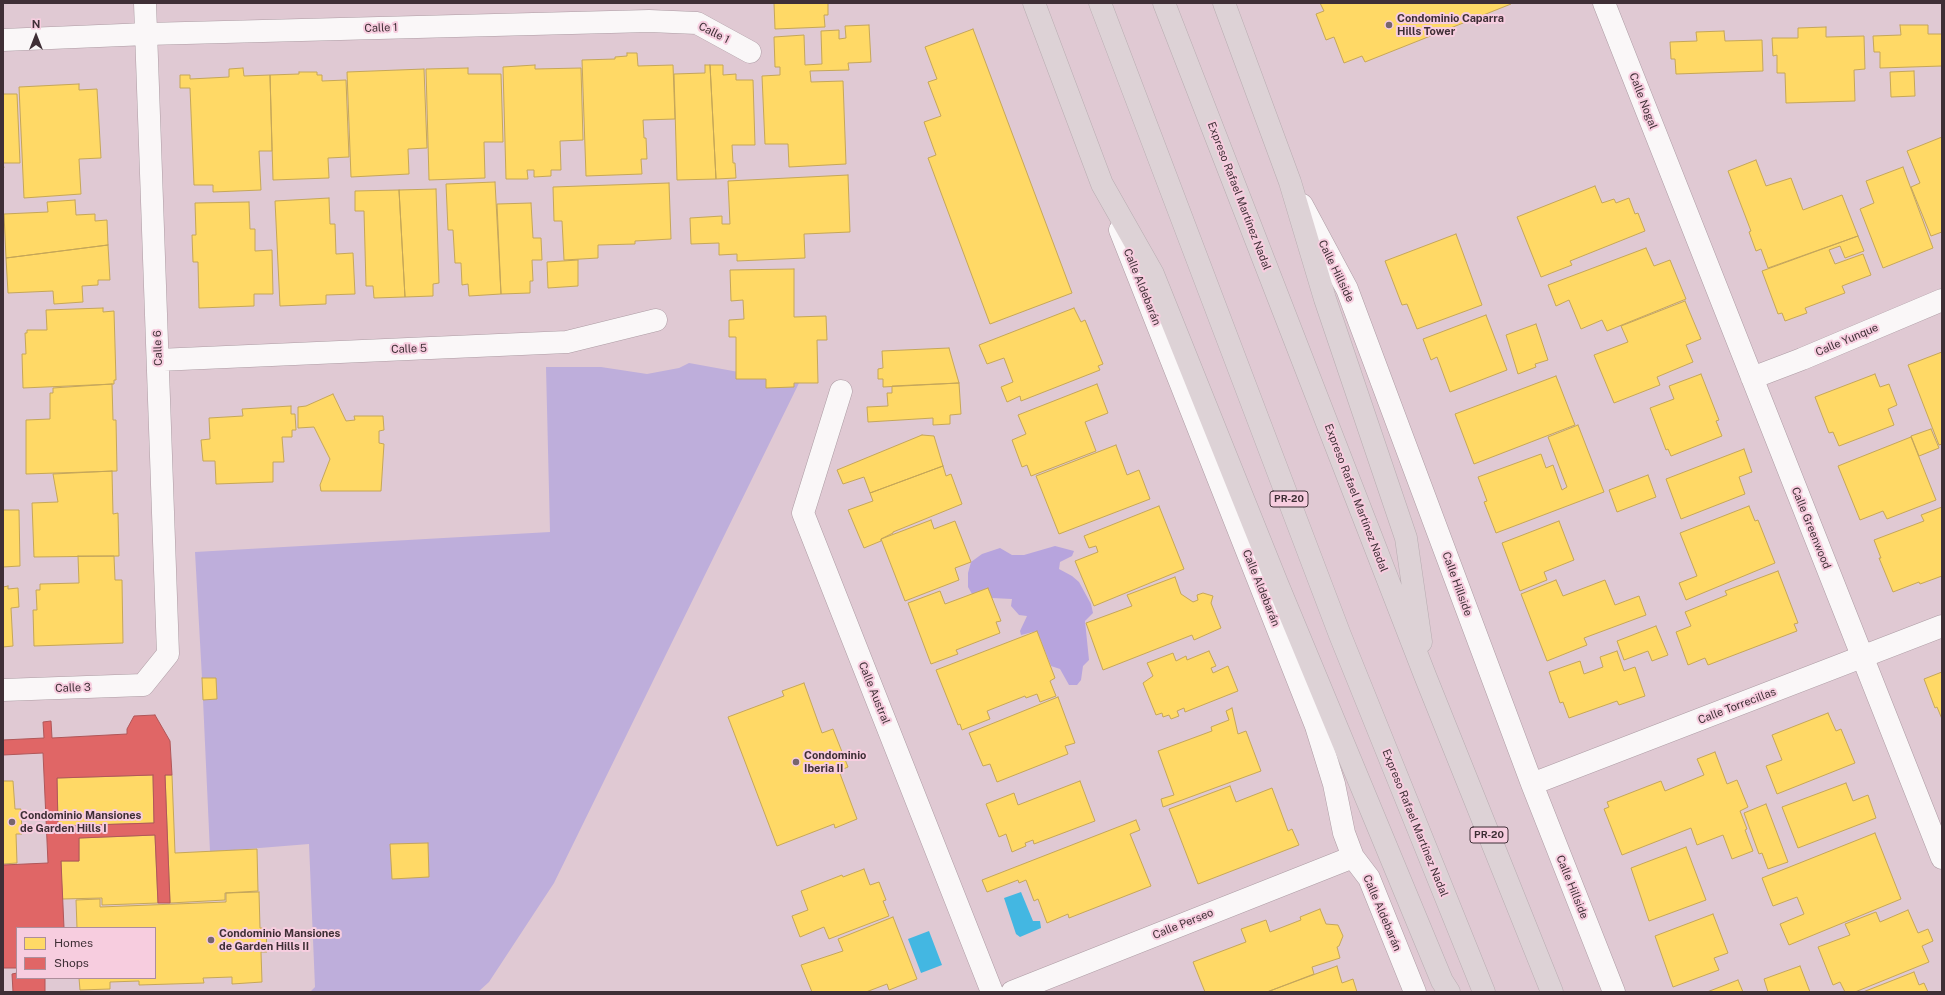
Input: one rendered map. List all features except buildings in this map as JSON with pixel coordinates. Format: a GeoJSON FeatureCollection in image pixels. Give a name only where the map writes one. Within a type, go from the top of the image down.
{"type":"FeatureCollection","features":[{"type":"Feature","properties":{"kind":"highway"},"geometry":{"type":"LineString","coordinates":[[1034,3],[1102,184],[1153,274],[1280,591],[1442,981],[1449,992]]}},
{"type":"Feature","properties":{"kind":"highway","name":"Expreso Rafael Martínez Nadal"},"geometry":{"type":"LineString","coordinates":[[1100,3],[1340,635],[1484,992]]}},
{"type":"Feature","properties":{"kind":"highway","name":"Expreso Rafael Martínez Nadal"},"geometry":{"type":"LineString","coordinates":[[1164,3],[1426,678],[1552,992]]}},
{"type":"Feature","properties":{"kind":"highway"},"geometry":{"type":"LineString","coordinates":[[1224,3],[1290,182],[1325,299],[1406,538],[1426,678]]}},
{"type":"Feature","properties":{"kind":"street","name":"Calle 6"},"geometry":{"type":"LineString","coordinates":[[143,685],[168,654],[145,3]]}},
{"type":"Feature","properties":{"kind":"street","name":"Calle Nogal"},"geometry":{"type":"LineString","coordinates":[[1604,3],[1681,199]]}},
{"type":"Feature","properties":{"kind":"street","name":"Calle 1"},"geometry":{"type":"LineString","coordinates":[[3,40],[147,34],[663,22],[697,23],[750,52]]}},
{"type":"Feature","properties":{"kind":"street","name":"Calle Hillside"},"geometry":{"type":"LineString","coordinates":[[1290,182],[1347,289],[1532,784],[1614,992]]}},
{"type":"Feature","properties":{"kind":"street","name":"Calle Aldebarán"},"geometry":{"type":"LineString","coordinates":[[1102,184],[1316,726],[1334,784],[1344,833],[1353,857],[1369,878],[1415,992]]}},
{"type":"Feature","properties":{"kind":"street","name":"Calle Greenwood"},"geometry":{"type":"LineString","coordinates":[[1681,199],[1942,858]]}},
{"type":"Feature","properties":{"kind":"street","name":"Calle Yunque"},"geometry":{"type":"LineString","coordinates":[[1752,378],[1802,359],[1942,300]]}},
{"type":"Feature","properties":{"kind":"street","name":"Calle 5"},"geometry":{"type":"LineString","coordinates":[[158,360],[567,342],[656,320]]}},
{"type":"Feature","properties":{"kind":"street","name":"Calle Austral"},"geometry":{"type":"LineString","coordinates":[[841,391],[803,513],[992,992]]}},
{"type":"Feature","properties":{"kind":"street","name":"Calle Torrecillas"},"geometry":{"type":"LineString","coordinates":[[1532,784],[1942,626]]}},
{"type":"Feature","properties":{"kind":"street","name":"Calle 3"},"geometry":{"type":"LineString","coordinates":[[3,690],[143,685]]}},
{"type":"Feature","properties":{"kind":"street","name":"Calle Perseo"},"geometry":{"type":"LineString","coordinates":[[1012,992],[1353,857]]}},
{"type":"Feature","properties":{"kind":"shaded area"},"geometry":{"type":"Polygon","coordinates":[[[689,363],[799,383],[554,883],[489,982],[478,992],[310,992],[315,987],[309,844],[210,852],[203,700],[216,678],[202,678],[195,552],[550,532],[546,367],[601,367],[647,374],[679,368],[689,363]]]}},
{"type":"Feature","properties":{"kind":"shaded area"},"geometry":{"type":"Polygon","coordinates":[[[1055,546],[1074,551],[1072,556],[1060,562],[1059,569],[1072,576],[1079,582],[1091,604],[1093,613],[1085,621],[1089,660],[1083,666],[1081,680],[1077,685],[1069,685],[1060,669],[1051,666],[1037,631],[1021,635],[1020,631],[1027,616],[1019,615],[1011,606],[1012,599],[992,598],[972,594],[968,587],[968,573],[971,562],[982,554],[1000,548],[1012,555],[1024,555],[1055,546]]]}},
{"type":"Feature","properties":{"kind":"water"},"geometry":{"type":"Polygon","coordinates":[[[1021,892],[1033,921],[1040,921],[1041,928],[1020,937],[1016,934],[1004,898],[1021,892]]]}},
{"type":"Feature","properties":{"kind":"water"},"geometry":{"type":"Polygon","coordinates":[[[929,931],[942,965],[921,973],[908,939],[929,931]]]}},
{"type":"Feature","properties":{"kind":"place","name":"Condominio Caparra Hills Tower"},"geometry":{"type":"Point","coordinates":[1389,25]}},
{"type":"Feature","properties":{"kind":"place","name":"Condominio Iberia II"},"geometry":{"type":"Point","coordinates":[796,762]}},
{"type":"Feature","properties":{"kind":"place","name":"Condominio Mansiones de Garden Hills I"},"geometry":{"type":"Point","coordinates":[12,822]}},
{"type":"Feature","properties":{"kind":"place","name":"Condominio Mansiones de Garden Hills II"},"geometry":{"type":"Point","coordinates":[211,940]}}]}
